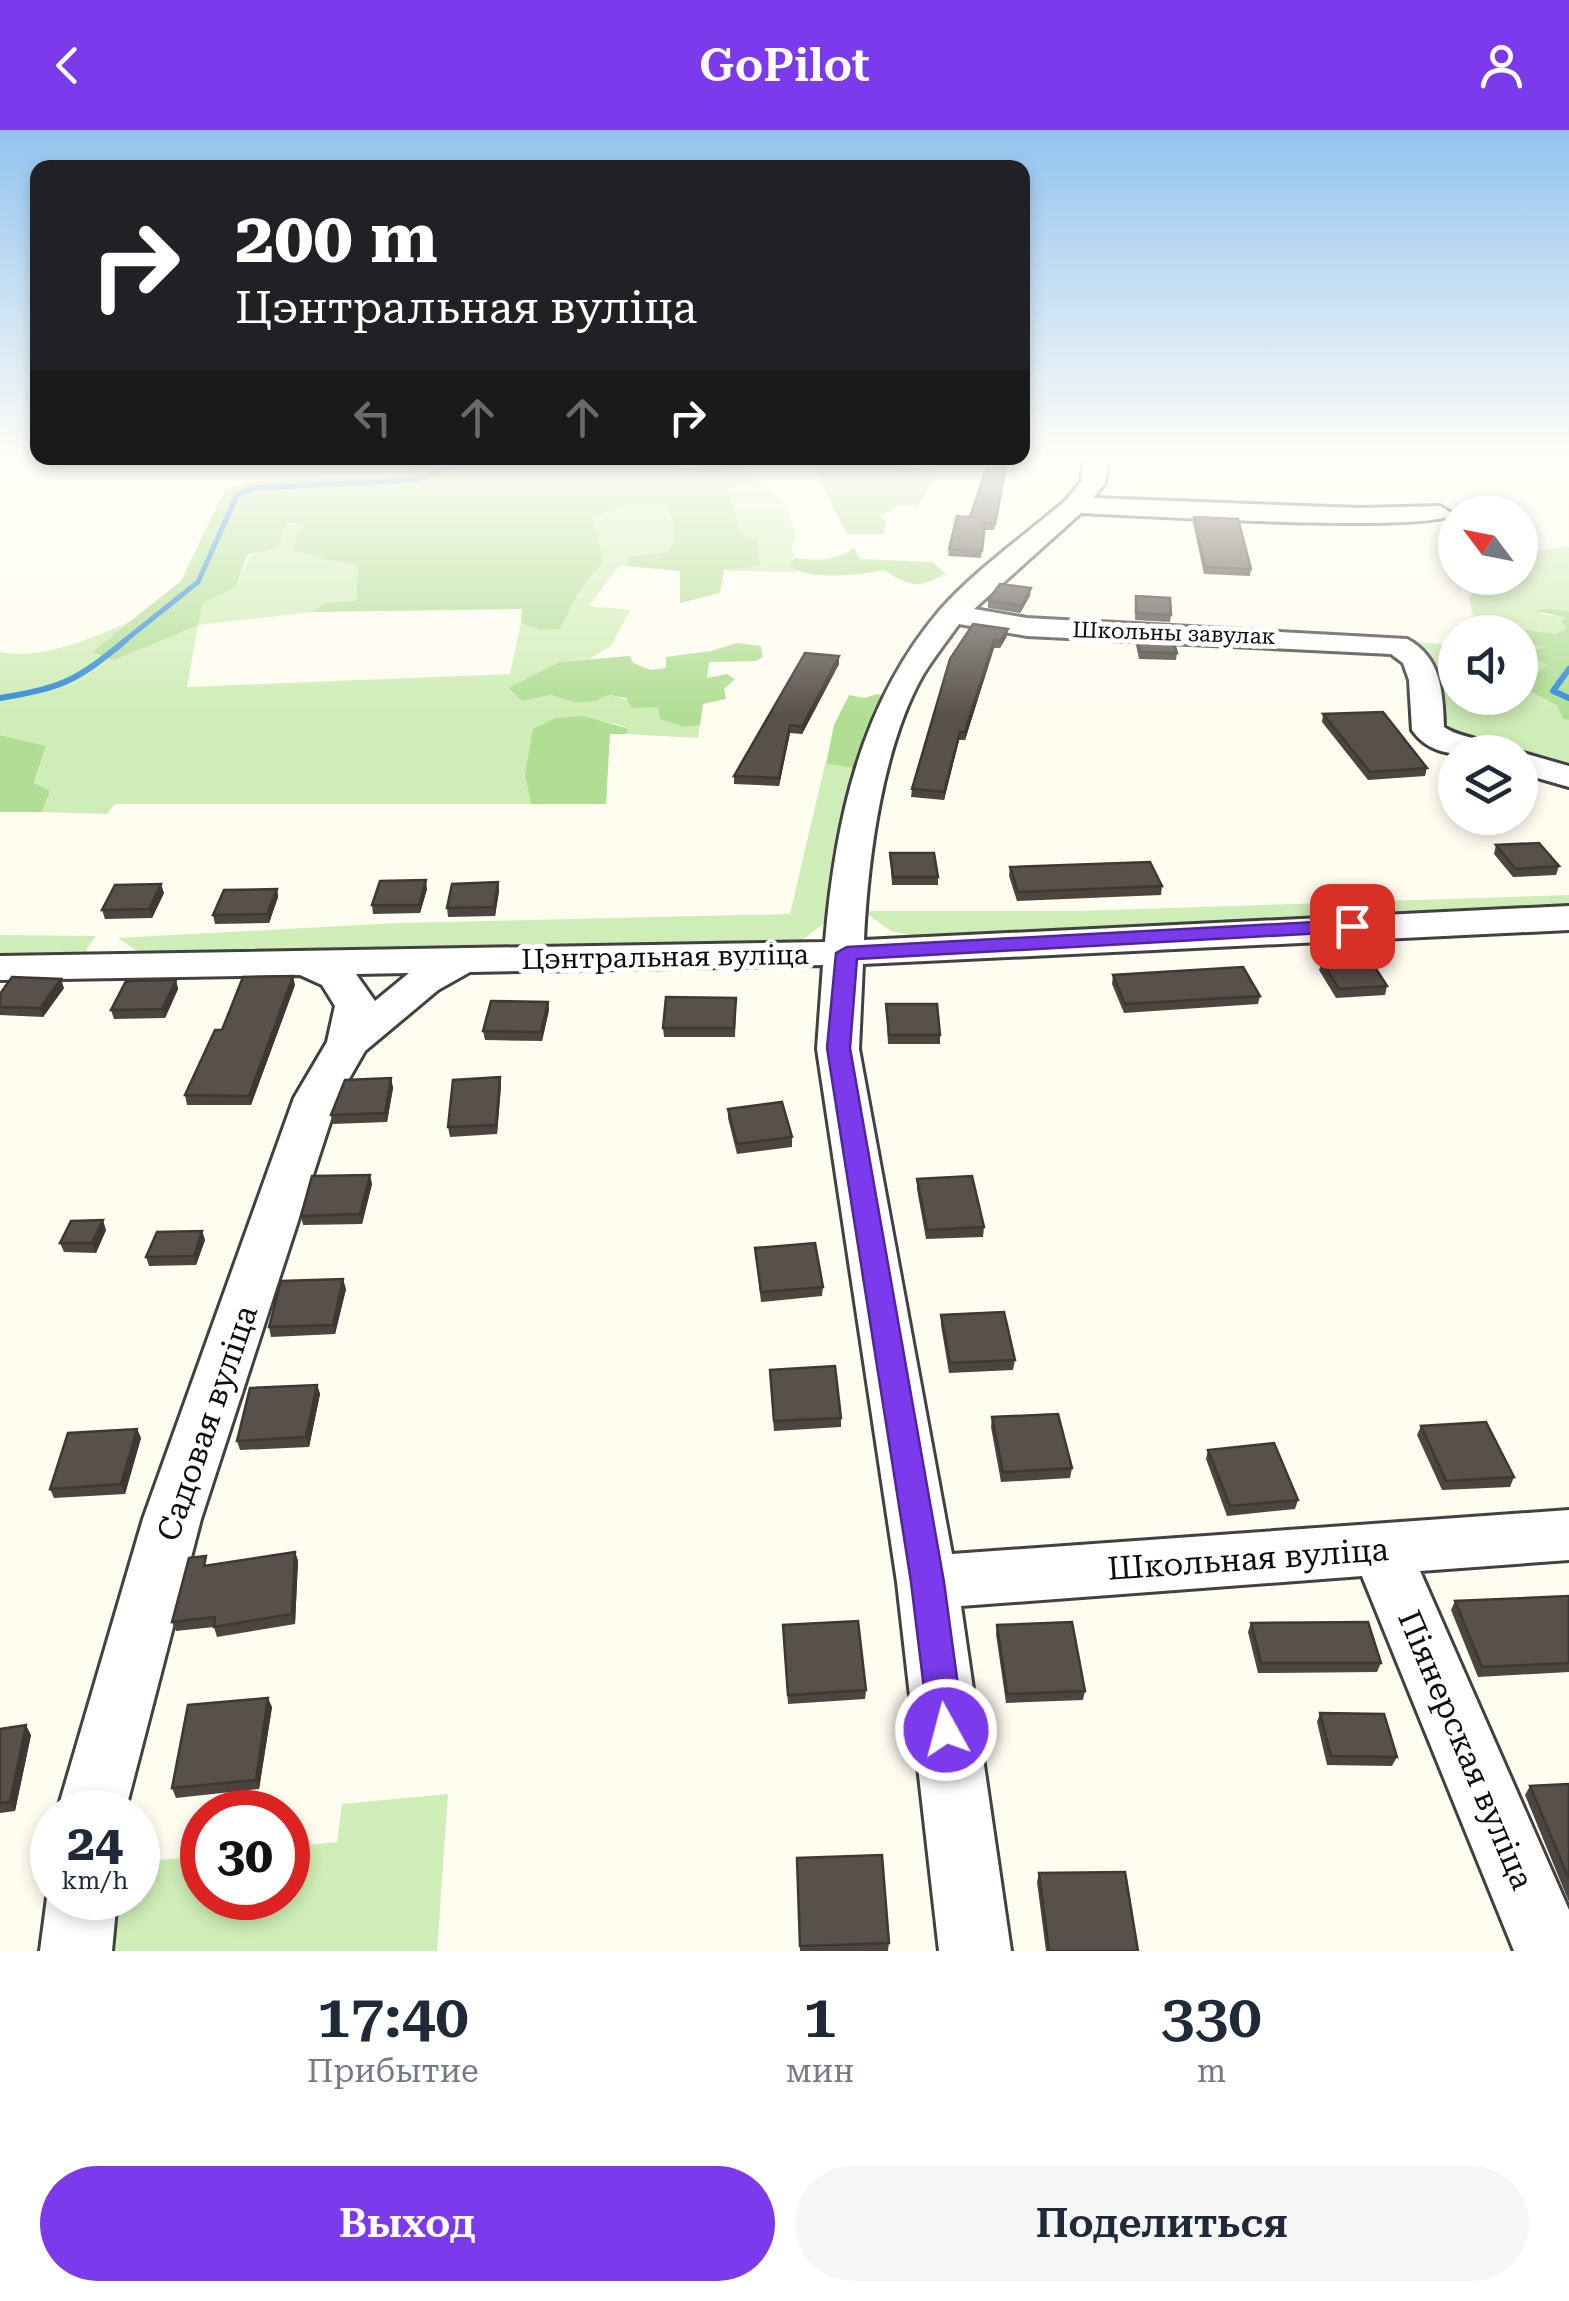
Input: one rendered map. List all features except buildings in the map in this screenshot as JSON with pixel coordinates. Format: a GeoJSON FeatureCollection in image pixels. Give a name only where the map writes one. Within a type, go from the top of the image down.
{"type":"FeatureCollection","features":[{"type":"Feature","properties":{"kind":"street"},"geometry":{"type":"LineString","coordinates":[[975,1951],[928,1582],[838,1048],[850,859],[886,720],[908,675],[952,614],[1029,546]]}},
{"type":"Feature","properties":{"kind":"street","name":"Школьны завулак"},"geometry":{"type":"LineString","coordinates":[[952,614],[1027,627],[1396,645],[1412,650],[1418,658],[1427,698],[1428,730],[1438,738]]}},
{"type":"Feature","properties":{"kind":"street"},"geometry":{"type":"LineString","coordinates":[[1538,768],[1569,778]]}},
{"type":"Feature","properties":{"kind":"street","name":"Цэнтральная вуліца"},"geometry":{"type":"LineString","coordinates":[[0,968],[847,953],[1569,918]]}},
{"type":"Feature","properties":{"kind":"street","name":"Садовая вуліца"},"geometry":{"type":"LineString","coordinates":[[97,1790],[172,1519],[316,1098],[349,1044],[413,990],[460,960]]}},
{"type":"Feature","properties":{"kind":"street","name":"Садовая вуліца"},"geometry":{"type":"LineString","coordinates":[[312,964],[337,973],[352,991],[356,1010],[349,1044]]}},
{"type":"Feature","properties":{"kind":"street","name":"Школьная вуліца"},"geometry":{"type":"LineString","coordinates":[[928,1582],[1569,1535]]}},
{"type":"Feature","properties":{"kind":"street","name":"Піянерская вуліца"},"geometry":{"type":"LineString","coordinates":[[1381,1550],[1550,1951]]}},
{"type":"Feature","properties":{"kind":"street"},"geometry":{"type":"LineString","coordinates":[[76,1951],[80,1920]]}},
{"type":"Feature","properties":{"kind":"green space"},"geometry":{"type":"Polygon","coordinates":[[[198,546],[277,546],[248,554],[235,588],[203,603],[198,625],[114,660],[92,652],[181,581],[198,546]]]}},
{"type":"Feature","properties":{"kind":"green space"},"geometry":{"type":"Polygon","coordinates":[[[258,546],[294,546],[293,549],[321,559],[358,566],[356,601],[324,603],[313,612],[198,625],[187,687],[510,674],[521,623],[541,630],[560,629],[579,591],[603,562],[599,546],[672,546],[670,551],[629,556],[627,566],[619,566],[589,606],[630,610],[611,646],[589,659],[559,662],[508,688],[522,701],[551,695],[576,703],[609,695],[658,707],[661,719],[683,727],[700,725],[698,738],[625,734],[629,729],[584,716],[525,775],[531,804],[115,804],[107,814],[42,812],[50,791],[34,784],[46,746],[0,735],[0,652],[50,650],[132,621],[93,651],[114,659],[198,624],[203,603],[235,588],[258,546]]]}},
{"type":"Feature","properties":{"kind":"green space"},"geometry":{"type":"Polygon","coordinates":[[[293,546],[599,546],[603,562],[579,591],[560,629],[541,630],[521,623],[522,609],[313,612],[324,603],[356,601],[358,566],[292,549],[293,546]]]}},
{"type":"Feature","properties":{"kind":"green space"},"geometry":{"type":"Polygon","coordinates":[[[672,546],[758,546],[760,566],[724,570],[720,593],[680,603],[680,571],[627,566],[629,556],[670,551],[672,546]]]}},
{"type":"Feature","properties":{"kind":"green space"},"geometry":{"type":"Polygon","coordinates":[[[737,546],[792,546],[796,558],[788,566],[798,572],[724,571],[730,569],[737,546]]]}},
{"type":"Feature","properties":{"kind":"green space"},"geometry":{"type":"Polygon","coordinates":[[[1569,547],[1569,612],[1554,609],[1540,614],[1569,618],[1561,622],[1567,628],[1556,634],[1538,631],[1538,615],[1473,615],[1471,595],[1538,595],[1538,550],[1569,547]]]}},
{"type":"Feature","properties":{"kind":"green space"},"geometry":{"type":"Polygon","coordinates":[[[854,548],[860,559],[933,562],[946,574],[915,584],[884,570],[822,575],[788,566],[796,558],[826,559],[854,548]]]}},
{"type":"Feature","properties":{"kind":"green space"},"geometry":{"type":"Polygon","coordinates":[[[1533,610],[1569,612],[1569,720],[1563,719],[1558,706],[1538,695],[1538,672],[1547,664],[1538,661],[1538,649],[1545,648],[1538,646],[1538,631],[1556,634],[1566,628],[1561,621],[1567,618],[1533,610]]]}},
{"type":"Feature","properties":{"kind":"green space"},"geometry":{"type":"Polygon","coordinates":[[[1392,640],[1438,644],[1438,715],[1538,715],[1538,646],[1548,649],[1554,694],[1563,719],[1569,720],[1569,775],[1538,760],[1538,735],[1445,735],[1392,640]]]}},
{"type":"Feature","properties":{"kind":"green space"},"geometry":{"type":"Polygon","coordinates":[[[737,643],[761,646],[763,657],[756,661],[709,662],[707,678],[727,674],[735,679],[724,689],[726,699],[703,704],[700,725],[683,727],[660,719],[658,707],[632,708],[626,698],[609,695],[576,703],[551,695],[522,701],[508,688],[559,662],[630,656],[633,663],[651,670],[666,668],[666,657],[737,643]]]}},
{"type":"Feature","properties":{"kind":"green space"},"geometry":{"type":"Polygon","coordinates":[[[849,695],[865,698],[887,696],[860,769],[826,764],[834,725],[849,695]]]}},
{"type":"Feature","properties":{"kind":"green space"},"geometry":{"type":"Polygon","coordinates":[[[584,716],[629,729],[625,734],[610,734],[606,804],[531,804],[525,775],[533,729],[556,718],[584,716]]]}},
{"type":"Feature","properties":{"kind":"green space"},"geometry":{"type":"Polygon","coordinates":[[[0,735],[46,746],[34,783],[50,791],[42,812],[0,812],[0,735]]]}},
{"type":"Feature","properties":{"kind":"green space"},"geometry":{"type":"Polygon","coordinates":[[[825,764],[860,769],[827,921],[802,940],[781,947],[435,948],[135,958],[139,952],[118,938],[398,923],[790,914],[825,764]]]}},
{"type":"Feature","properties":{"kind":"green space"},"geometry":{"type":"Polygon","coordinates":[[[1569,895],[1569,911],[934,940],[891,931],[863,911],[1079,911],[1569,895]]]}},
{"type":"Feature","properties":{"kind":"green space"},"geometry":{"type":"Polygon","coordinates":[[[0,935],[96,936],[87,948],[87,959],[0,958],[0,935]]]}},
{"type":"Feature","properties":{"kind":"green space"},"geometry":{"type":"Polygon","coordinates":[[[448,1794],[437,1951],[94,1951],[98,1920],[160,1920],[160,1860],[180,1858],[180,1920],[310,1920],[310,1845],[337,1842],[342,1804],[448,1794]]]}},
{"type":"Feature","properties":{"kind":"waterway"},"geometry":{"type":"LineString","coordinates":[[123,642],[198,582],[214,546]]}},
{"type":"Feature","properties":{"kind":"waterway"},"geometry":{"type":"LineString","coordinates":[[0,698],[69,680],[126,640]]}},
{"type":"Feature","properties":{"kind":"waterway"},"geometry":{"type":"LineString","coordinates":[[1569,669],[1553,691],[1569,698]]}},
{"type":"Feature","properties":{"kind":"route"},"geometry":{"type":"LineString","coordinates":[[946,1730],[928,1582],[838,1048],[847,953],[1352,926]]}}]}
